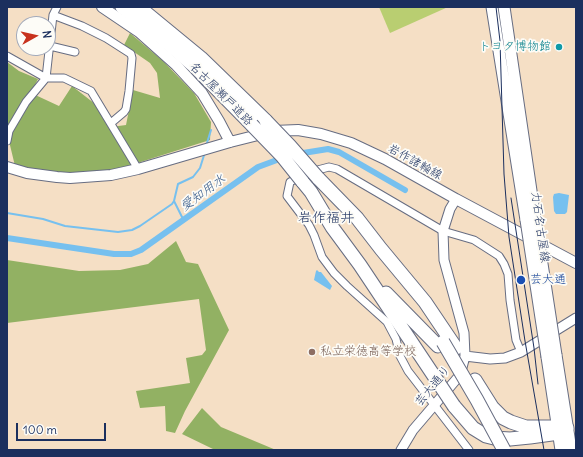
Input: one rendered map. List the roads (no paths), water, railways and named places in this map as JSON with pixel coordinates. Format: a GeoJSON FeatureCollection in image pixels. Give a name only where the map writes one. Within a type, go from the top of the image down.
{"type":"FeatureCollection","features":[{"type":"Feature","properties":{"kind":"highway","name":"名古屋瀬戸道路"},"geometry":{"type":"LineString","coordinates":[[122,7],[157,34],[194,66],[282,156],[311,192],[336,233],[360,265]]}},
{"type":"Feature","properties":{"kind":"highway","name":"名古屋瀬戸道路"},"geometry":{"type":"LineString","coordinates":[[139,7],[201,58],[266,121],[320,181],[358,218],[381,249]]}},
{"type":"Feature","properties":{"kind":"highway"},"geometry":{"type":"LineString","coordinates":[[381,249],[477,400],[504,450]]}},
{"type":"Feature","properties":{"kind":"highway"},"geometry":{"type":"LineString","coordinates":[[381,249],[425,302],[460,352],[475,380],[497,413],[511,422],[526,427],[565,429]]}},
{"type":"Feature","properties":{"kind":"highway"},"geometry":{"type":"LineString","coordinates":[[360,265],[440,344],[498,450]]}},
{"type":"Feature","properties":{"kind":"highway"},"geometry":{"type":"LineString","coordinates":[[360,265],[454,406],[467,423],[473,428],[486,436],[494,438],[520,438],[565,429]]}},
{"type":"Feature","properties":{"kind":"main road"},"geometry":{"type":"LineString","coordinates":[[102,7],[139,32],[176,65],[202,93],[230,142]]}},
{"type":"Feature","properties":{"kind":"main road","name":"力石名古屋線"},"geometry":{"type":"LineString","coordinates":[[492,7],[525,181]]}},
{"type":"Feature","properties":{"kind":"main road","name":"力石名古屋線"},"geometry":{"type":"LineString","coordinates":[[504,7],[530,219],[551,356],[565,429],[571,450]]}},
{"type":"Feature","properties":{"kind":"main road","name":"岩作諸輪線"},"geometry":{"type":"LineString","coordinates":[[7,167],[34,174],[70,178],[111,175],[138,169],[230,142],[274,131],[298,130],[321,134],[351,143],[385,159],[576,263]]}},
{"type":"Feature","properties":{"kind":"main road","name":"力石名古屋線"},"geometry":{"type":"LineString","coordinates":[[561,450],[565,429]]}},
{"type":"Feature","properties":{"kind":"street"},"geometry":{"type":"LineString","coordinates":[[57,7],[53,15],[88,29],[106,38],[131,54],[129,91],[126,109],[111,123]]}},
{"type":"Feature","properties":{"kind":"street"},"geometry":{"type":"LineString","coordinates":[[56,47],[75,52]]}},
{"type":"Feature","properties":{"kind":"street"},"geometry":{"type":"LineString","coordinates":[[7,56],[46,78],[64,78],[91,91],[138,169]]}},
{"type":"Feature","properties":{"kind":"street"},"geometry":{"type":"LineString","coordinates":[[7,140],[9,131],[26,102],[46,78],[49,56]]}},
{"type":"Feature","properties":{"kind":"street"},"geometry":{"type":"LineString","coordinates":[[469,450],[408,371],[400,356],[396,339],[388,322],[334,273],[322,257],[309,225],[287,196],[290,182],[301,176],[329,167],[337,169],[443,231],[478,242],[499,256],[508,274],[516,340],[521,352]]}},
{"type":"Feature","properties":{"kind":"street","name":"芸大通り"},"geometry":{"type":"LineString","coordinates":[[401,450],[413,430],[460,375],[460,352],[464,333],[444,260],[443,231],[450,209],[456,199]]}},
{"type":"Feature","properties":{"kind":"street"},"geometry":{"type":"LineString","coordinates":[[460,352],[490,359],[505,358],[521,352],[576,318]]}},
{"type":"Feature","properties":{"kind":"water"},"geometry":{"type":"Polygon","coordinates":[[[559,193],[569,195],[567,212],[565,214],[556,214],[554,211],[553,197],[554,194],[559,193]]]}},
{"type":"Feature","properties":{"kind":"water"},"geometry":{"type":"Polygon","coordinates":[[[317,270],[321,272],[332,286],[330,290],[314,280],[317,270]]]}},
{"type":"Feature","properties":{"kind":"waterway"},"geometry":{"type":"LineString","coordinates":[[206,146],[211,130]]}},
{"type":"Feature","properties":{"kind":"waterway","name":"愛知用水"},"geometry":{"type":"LineString","coordinates":[[297,154],[328,149],[339,152],[405,190]]}},
{"type":"Feature","properties":{"kind":"waterway"},"geometry":{"type":"LineString","coordinates":[[7,213],[43,219],[65,226],[118,232],[132,230],[172,204],[178,184],[193,177],[200,168],[205,152]]}},
{"type":"Feature","properties":{"kind":"waterway","name":"愛知用水"},"geometry":{"type":"LineString","coordinates":[[7,238],[114,254],[131,254],[141,250],[258,167],[285,157]]}},
{"type":"Feature","properties":{"kind":"waterway"},"geometry":{"type":"LineString","coordinates":[[174,201],[183,219]]}},
{"type":"Feature","properties":{"kind":"tram line"},"geometry":{"type":"LineString","coordinates":[[496,7],[500,41],[504,174],[509,237],[544,450]]}},
{"type":"Feature","properties":{"kind":"tram line"},"geometry":{"type":"LineString","coordinates":[[511,198],[534,348],[538,384]]}},
{"type":"Feature","properties":{"kind":"place","name":"トヨタ博物館"},"geometry":{"type":"Point","coordinates":[559,47]}},
{"type":"Feature","properties":{"kind":"place","name":"芸大通"},"geometry":{"type":"Point","coordinates":[521,280]}},
{"type":"Feature","properties":{"kind":"place","name":"私立栄徳高等学校"},"geometry":{"type":"Point","coordinates":[312,352]}},
{"type":"Feature","properties":{"kind":"district","name":"岩作福井"},"geometry":{"type":"Point","coordinates":[326,218]}}]}
